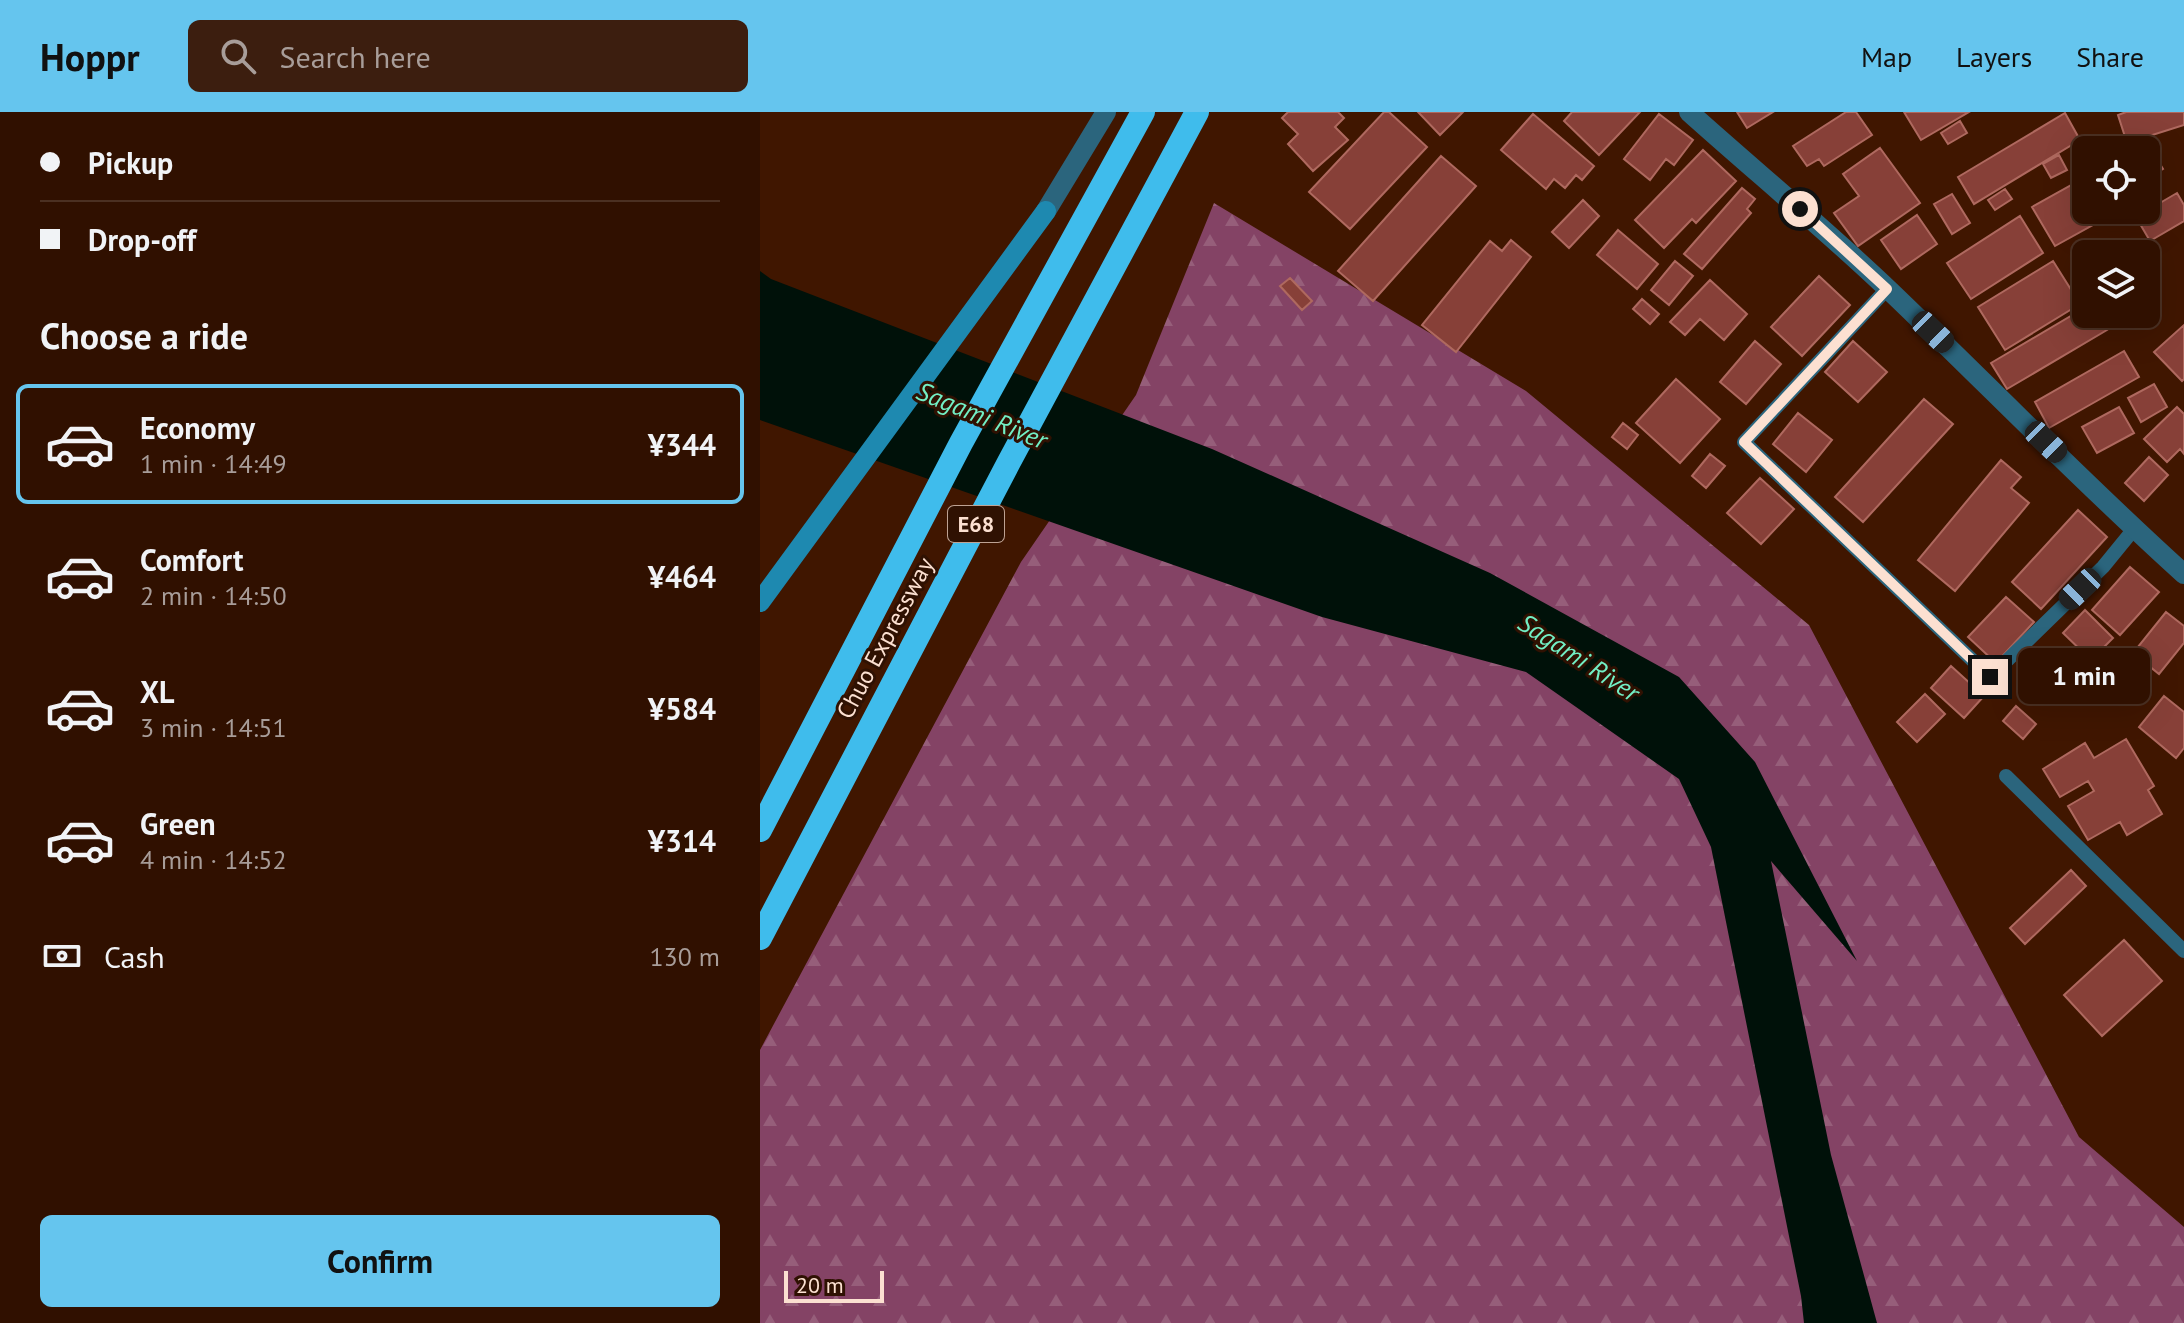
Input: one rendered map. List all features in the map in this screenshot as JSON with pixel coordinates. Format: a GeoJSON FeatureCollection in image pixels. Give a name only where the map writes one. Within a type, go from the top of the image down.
{"type":"FeatureCollection","features":[{"type":"Feature","properties":{"kind":"highway","name":"Chuo Expressway"},"geometry":{"type":"LineString","coordinates":[[760,830],[961,443],[1143,112]]}},
{"type":"Feature","properties":{"kind":"highway","name":"Chuo Expressway"},"geometry":{"type":"LineString","coordinates":[[760,938],[1016,448],[1197,112]]}},
{"type":"Feature","properties":{"kind":"street"},"geometry":{"type":"LineString","coordinates":[[760,602],[1046,211],[1106,112]]}},
{"type":"Feature","properties":{"kind":"street"},"geometry":{"type":"LineString","coordinates":[[1689,112],[1815,221],[2184,574]]}},
{"type":"Feature","properties":{"kind":"lane"},"geometry":{"type":"LineString","coordinates":[[1887,289],[1744,442],[1990,677],[2103,567],[2134,529]]}},
{"type":"Feature","properties":{"kind":"lane"},"geometry":{"type":"LineString","coordinates":[[2006,776],[2184,951]]}},
{"type":"Feature","properties":{"kind":"green space"},"geometry":{"type":"Polygon","coordinates":[[[1214,203],[1526,391],[1809,625],[2079,1137],[2184,1227],[2184,1323],[760,1323],[760,1050],[1021,562],[1136,395],[1214,203]]]}},
{"type":"Feature","properties":{"kind":"water","name":"Sagami River"},"geometry":{"type":"Polygon","coordinates":[[[760,271],[771,279],[1212,449],[1490,573],[1679,677],[1755,762],[1857,961],[1771,861],[1831,1155],[1877,1323],[1804,1323],[1711,847],[1679,779],[1526,672],[1322,617],[760,420],[760,271]]]}},
{"type":"Feature","properties":{"kind":"building"},"geometry":{"type":"Polygon","coordinates":[[[1288,112],[1338,112],[1344,118],[1335,127],[1348,140],[1313,171],[1288,144],[1298,134],[1282,118],[1288,112]]]}},
{"type":"Feature","properties":{"kind":"building"},"geometry":{"type":"Polygon","coordinates":[[[1384,112],[1389,112],[1427,147],[1350,229],[1309,192],[1384,112]]]}},
{"type":"Feature","properties":{"kind":"building"},"geometry":{"type":"Polygon","coordinates":[[[1418,112],[1463,112],[1440,135],[1418,112]]]}},
{"type":"Feature","properties":{"kind":"building"},"geometry":{"type":"Polygon","coordinates":[[[1572,112],[1640,112],[1599,155],[1564,121],[1572,112]]]}},
{"type":"Feature","properties":{"kind":"building"},"geometry":{"type":"Polygon","coordinates":[[[1737,112],[1773,112],[1747,128],[1737,112]]]}},
{"type":"Feature","properties":{"kind":"building"},"geometry":{"type":"Polygon","coordinates":[[[1846,112],[1856,112],[1872,135],[1824,166],[1819,159],[1807,166],[1793,146],[1846,112]]]}},
{"type":"Feature","properties":{"kind":"building"},"geometry":{"type":"Polygon","coordinates":[[[1904,112],[1969,112],[1921,140],[1904,112]]]}},
{"type":"Feature","properties":{"kind":"building"},"geometry":{"type":"Polygon","coordinates":[[[2126,112],[2184,112],[2184,125],[2149,136],[2125,136],[2118,115],[2126,112]]]}},
{"type":"Feature","properties":{"kind":"building"},"geometry":{"type":"Polygon","coordinates":[[[2065,113],[2078,136],[2072,136],[2072,145],[1974,204],[1958,177],[2065,113]]]}},
{"type":"Feature","properties":{"kind":"building"},"geometry":{"type":"Polygon","coordinates":[[[1533,114],[1594,166],[1582,180],[1576,175],[1565,188],[1554,179],[1546,189],[1501,150],[1533,114]]]}},
{"type":"Feature","properties":{"kind":"building"},"geometry":{"type":"Polygon","coordinates":[[[1659,114],[1693,140],[1674,165],[1666,159],[1650,180],[1624,159],[1659,114]]]}},
{"type":"Feature","properties":{"kind":"building"},"geometry":{"type":"Polygon","coordinates":[[[1960,121],[1967,133],[1948,144],[1941,133],[1960,121]]]}},
{"type":"Feature","properties":{"kind":"building"},"geometry":{"type":"Polygon","coordinates":[[[1880,148],[1920,203],[1858,246],[1834,213],[1859,196],[1843,174],[1880,148]]]}},
{"type":"Feature","properties":{"kind":"building"},"geometry":{"type":"Polygon","coordinates":[[[1703,150],[1736,181],[1696,223],[1692,219],[1664,248],[1635,220],[1703,150]]]}},
{"type":"Feature","properties":{"kind":"building"},"geometry":{"type":"Polygon","coordinates":[[[2059,155],[2067,170],[2051,178],[2043,164],[2059,155]]]}},
{"type":"Feature","properties":{"kind":"building"},"geometry":{"type":"Polygon","coordinates":[[[1441,156],[1476,186],[1373,301],[1338,271],[1441,156]]]}},
{"type":"Feature","properties":{"kind":"building"},"geometry":{"type":"Polygon","coordinates":[[[2072,185],[2072,224],[2095,224],[2055,246],[2032,207],[2072,185]]]}},
{"type":"Feature","properties":{"kind":"building"},"geometry":{"type":"Polygon","coordinates":[[[1742,188],[1755,199],[1747,209],[1751,213],[1702,269],[1684,254],[1742,188]]]}},
{"type":"Feature","properties":{"kind":"building"},"geometry":{"type":"Polygon","coordinates":[[[2005,189],[2012,199],[1995,210],[1988,200],[2005,189]]]}},
{"type":"Feature","properties":{"kind":"building"},"geometry":{"type":"Polygon","coordinates":[[[2177,193],[2184,205],[2184,221],[2149,240],[2140,224],[2160,224],[2160,203],[2177,193]]]}},
{"type":"Feature","properties":{"kind":"building"},"geometry":{"type":"Polygon","coordinates":[[[1952,194],[1970,223],[1952,234],[1934,204],[1952,194]]]}},
{"type":"Feature","properties":{"kind":"building"},"geometry":{"type":"Polygon","coordinates":[[[1583,200],[1599,216],[1569,248],[1552,232],[1583,200]]]}},
{"type":"Feature","properties":{"kind":"building"},"geometry":{"type":"Polygon","coordinates":[[[1917,215],[1937,244],[1901,269],[1881,240],[1917,215]]]}},
{"type":"Feature","properties":{"kind":"building"},"geometry":{"type":"Polygon","coordinates":[[[2020,216],[2043,253],[1971,299],[1947,263],[2020,216]]]}},
{"type":"Feature","properties":{"kind":"building"},"geometry":{"type":"Polygon","coordinates":[[[1618,230],[1658,264],[1637,289],[1597,255],[1618,230]]]}},
{"type":"Feature","properties":{"kind":"building"},"geometry":{"type":"Polygon","coordinates":[[[1511,240],[1531,257],[1456,352],[1422,325],[1490,241],[1502,251],[1511,240]]]}},
{"type":"Feature","properties":{"kind":"building"},"geometry":{"type":"Polygon","coordinates":[[[1675,261],[1693,276],[1669,305],[1651,290],[1675,261]]]}},
{"type":"Feature","properties":{"kind":"building"},"geometry":{"type":"Polygon","coordinates":[[[2053,261],[2072,291],[2072,309],[2005,350],[1978,307],[2053,261]]]}},
{"type":"Feature","properties":{"kind":"building"},"geometry":{"type":"Polygon","coordinates":[[[1819,276],[1850,305],[1802,356],[1771,327],[1819,276]]]}},
{"type":"Feature","properties":{"kind":"building"},"geometry":{"type":"Polygon","coordinates":[[[1290,278],[1312,301],[1302,310],[1280,286],[1290,278]]]}},
{"type":"Feature","properties":{"kind":"building"},"geometry":{"type":"Polygon","coordinates":[[[1710,280],[1747,314],[1724,340],[1700,319],[1685,335],[1670,322],[1710,280]]]}},
{"type":"Feature","properties":{"kind":"building"},"geometry":{"type":"Polygon","coordinates":[[[1642,299],[1659,314],[1650,324],[1633,309],[1642,299]]]}},
{"type":"Feature","properties":{"kind":"building"},"geometry":{"type":"Polygon","coordinates":[[[2072,315],[2072,328],[2107,330],[2007,389],[1991,363],[2072,315]]]}},
{"type":"Feature","properties":{"kind":"building"},"geometry":{"type":"Polygon","coordinates":[[[2184,325],[2184,379],[2182,381],[2154,352],[2184,325]]]}},
{"type":"Feature","properties":{"kind":"building"},"geometry":{"type":"Polygon","coordinates":[[[1755,341],[1781,364],[1746,404],[1720,382],[1755,341]]]}},
{"type":"Feature","properties":{"kind":"building"},"geometry":{"type":"Polygon","coordinates":[[[1853,341],[1887,372],[1858,402],[1825,372],[1853,341]]]}},
{"type":"Feature","properties":{"kind":"building"},"geometry":{"type":"Polygon","coordinates":[[[2124,351],[2139,377],[2049,428],[2035,402],[2124,351]]]}},
{"type":"Feature","properties":{"kind":"building"},"geometry":{"type":"Polygon","coordinates":[[[1676,379],[1720,419],[1680,463],[1636,423],[1676,379]]]}},
{"type":"Feature","properties":{"kind":"building"},"geometry":{"type":"Polygon","coordinates":[[[2154,384],[2167,407],[2141,422],[2128,398],[2154,384]]]}},
{"type":"Feature","properties":{"kind":"building"},"geometry":{"type":"Polygon","coordinates":[[[1924,399],[1953,424],[1863,522],[1835,497],[1924,399]]]}},
{"type":"Feature","properties":{"kind":"building"},"geometry":{"type":"Polygon","coordinates":[[[2119,407],[2134,433],[2097,453],[2082,427],[2119,407]]]}},
{"type":"Feature","properties":{"kind":"building"},"geometry":{"type":"Polygon","coordinates":[[[2177,407],[2184,414],[2184,454],[2180,449],[2167,462],[2144,439],[2177,407]]]}},
{"type":"Feature","properties":{"kind":"building"},"geometry":{"type":"Polygon","coordinates":[[[1798,413],[1832,440],[1806,472],[1773,444],[1798,413]]]}},
{"type":"Feature","properties":{"kind":"building"},"geometry":{"type":"Polygon","coordinates":[[[1623,423],[1638,435],[1627,449],[1612,437],[1623,423]]]}},
{"type":"Feature","properties":{"kind":"building"},"geometry":{"type":"Polygon","coordinates":[[[1710,454],[1725,466],[1706,488],[1692,476],[1710,454]]]}},
{"type":"Feature","properties":{"kind":"building"},"geometry":{"type":"Polygon","coordinates":[[[2149,457],[2168,475],[2144,501],[2125,483],[2149,457]]]}},
{"type":"Feature","properties":{"kind":"building"},"geometry":{"type":"Polygon","coordinates":[[[2001,460],[2021,477],[2011,488],[2029,503],[1955,591],[1918,560],[2001,460]]]}},
{"type":"Feature","properties":{"kind":"building"},"geometry":{"type":"Polygon","coordinates":[[[1760,478],[1794,509],[1761,544],[1727,513],[1760,478]]]}},
{"type":"Feature","properties":{"kind":"building"},"geometry":{"type":"Polygon","coordinates":[[[2078,510],[2107,537],[2041,609],[2012,582],[2078,510]]]}},
{"type":"Feature","properties":{"kind":"building"},"geometry":{"type":"Polygon","coordinates":[[[2130,567],[2159,592],[2120,635],[2092,610],[2130,567]]]}},
{"type":"Feature","properties":{"kind":"building"},"geometry":{"type":"Polygon","coordinates":[[[2006,597],[2034,622],[1996,663],[1968,637],[2006,597]]]}},
{"type":"Feature","properties":{"kind":"building"},"geometry":{"type":"Polygon","coordinates":[[[2085,610],[2113,638],[2091,660],[2063,633],[2085,610]]]}},
{"type":"Feature","properties":{"kind":"building"},"geometry":{"type":"Polygon","coordinates":[[[2166,612],[2184,626],[2184,643],[2159,674],[2133,653],[2166,612]]]}},
{"type":"Feature","properties":{"kind":"building"},"geometry":{"type":"Polygon","coordinates":[[[2057,648],[2085,673],[2060,699],[2032,674],[2057,648]]]}},
{"type":"Feature","properties":{"kind":"building"},"geometry":{"type":"Polygon","coordinates":[[[2123,659],[2137,674],[2108,703],[2094,689],[2123,659]]]}},
{"type":"Feature","properties":{"kind":"building"},"geometry":{"type":"Polygon","coordinates":[[[1951,666],[1984,696],[1964,718],[1931,688],[1951,666]]]}},
{"type":"Feature","properties":{"kind":"building"},"geometry":{"type":"Polygon","coordinates":[[[1925,694],[1945,714],[1917,742],[1897,722],[1925,694]]]}},
{"type":"Feature","properties":{"kind":"building"},"geometry":{"type":"Polygon","coordinates":[[[2164,696],[2184,712],[2184,748],[2176,758],[2139,727],[2164,696]]]}},
{"type":"Feature","properties":{"kind":"building"},"geometry":{"type":"Polygon","coordinates":[[[2016,706],[2036,724],[2023,739],[2003,721],[2016,706]]]}},
{"type":"Feature","properties":{"kind":"building"},"geometry":{"type":"Polygon","coordinates":[[[2126,739],[2154,786],[2148,790],[2162,814],[2127,835],[2120,822],[2088,840],[2068,806],[2094,791],[2088,781],[2060,797],[2043,769],[2085,743],[2094,758],[2126,739]]]}},
{"type":"Feature","properties":{"kind":"building"},"geometry":{"type":"Polygon","coordinates":[[[2071,870],[2086,886],[2025,944],[2010,928],[2071,870]]]}},
{"type":"Feature","properties":{"kind":"building"},"geometry":{"type":"Polygon","coordinates":[[[2124,940],[2162,981],[2102,1036],[2064,995],[2124,940]]]}},
{"type":"Feature","properties":{"kind":"route"},"geometry":{"type":"LineString","coordinates":[[1800,209],[1887,289],[1744,442],[1990,677]]}}]}
